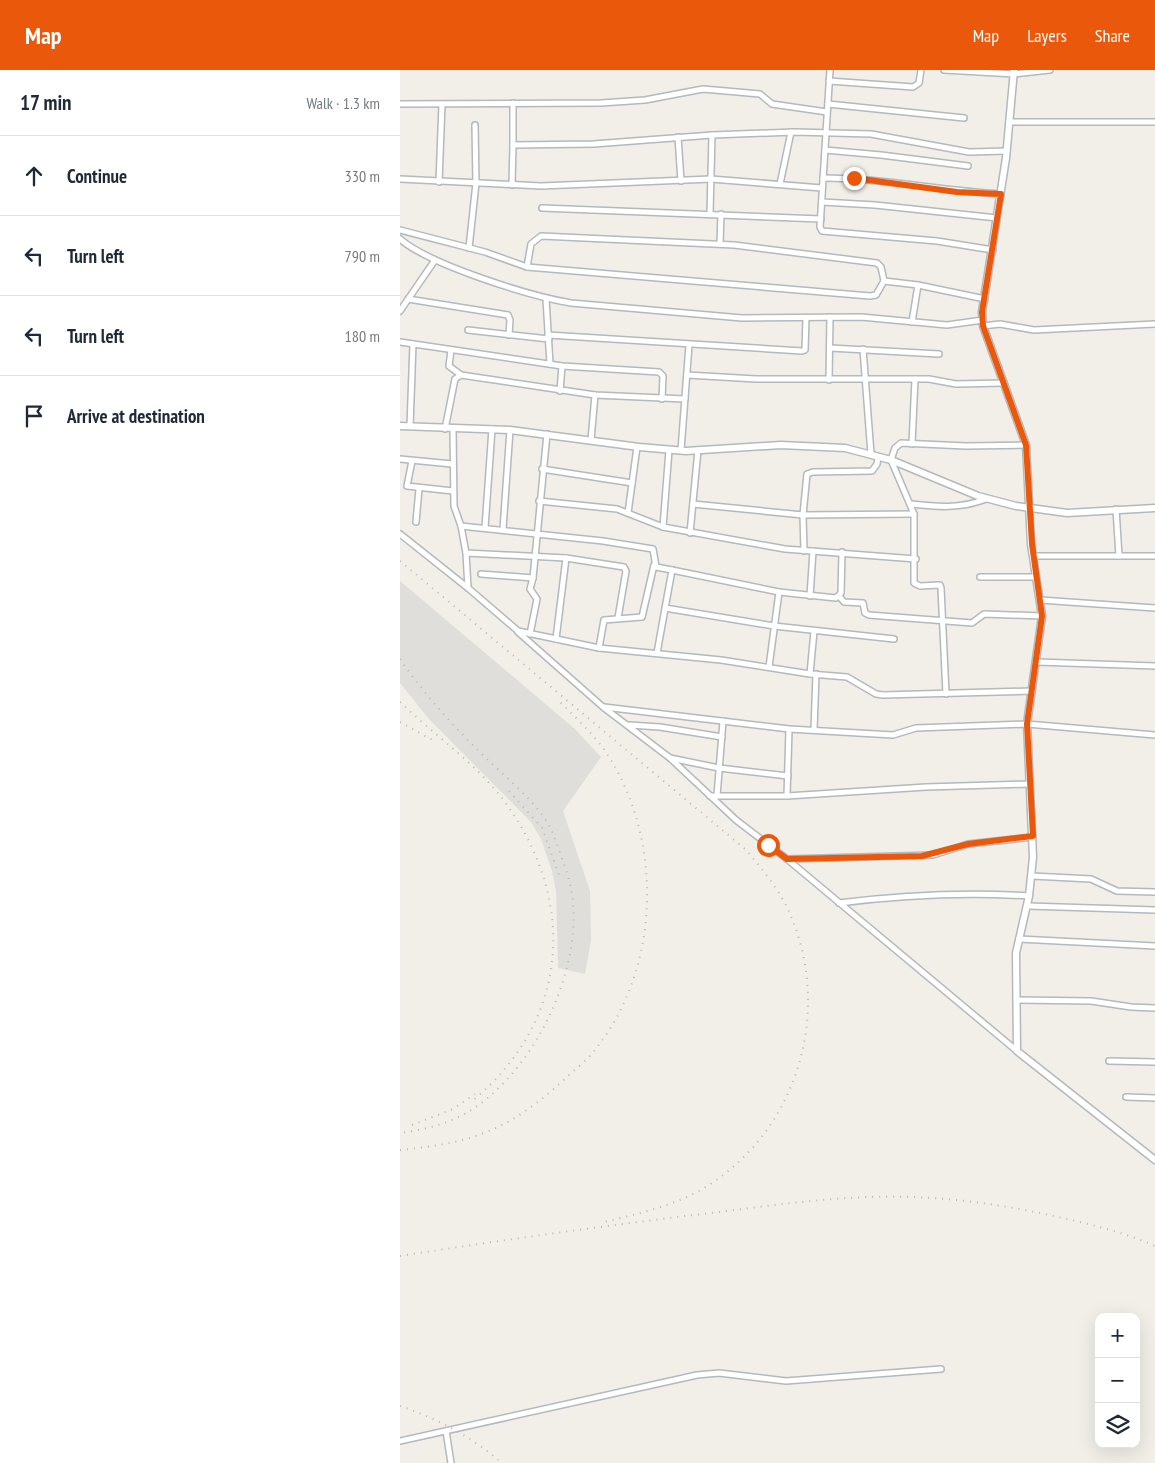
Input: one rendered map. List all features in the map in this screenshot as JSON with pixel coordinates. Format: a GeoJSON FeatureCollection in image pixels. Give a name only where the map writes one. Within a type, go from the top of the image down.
{"type":"FeatureCollection","features":[{"type":"Feature","properties":{"kind":"street"},"geometry":{"type":"LineString","coordinates":[[830,70],[820,227],[826,233],[936,241],[993,250]]}},
{"type":"Feature","properties":{"kind":"street"},"geometry":{"type":"LineString","coordinates":[[829,81],[913,87],[919,83],[920,70]]}},
{"type":"Feature","properties":{"kind":"street"},"geometry":{"type":"LineString","coordinates":[[944,70],[1014,72],[1050,70]]}},
{"type":"Feature","properties":{"kind":"street"},"geometry":{"type":"LineString","coordinates":[[1014,72],[1007,151],[983,323],[1026,445],[1029,508],[1042,616],[1027,724],[1033,836],[1032,876],[1028,906],[1016,953],[1018,1051]]}},
{"type":"Feature","properties":{"kind":"street"},"geometry":{"type":"LineString","coordinates":[[400,104],[610,103],[645,100],[703,89],[760,94],[772,104],[827,112]]}},
{"type":"Feature","properties":{"kind":"street"},"geometry":{"type":"LineString","coordinates":[[512,185],[513,103]]}},
{"type":"Feature","properties":{"kind":"street"},"geometry":{"type":"LineString","coordinates":[[439,182],[442,104]]}},
{"type":"Feature","properties":{"kind":"street"},"geometry":{"type":"LineString","coordinates":[[828,104],[964,118]]}},
{"type":"Feature","properties":{"kind":"street"},"geometry":{"type":"LineString","coordinates":[[1009,122],[1155,122]]}},
{"type":"Feature","properties":{"kind":"street"},"geometry":{"type":"LineString","coordinates":[[469,248],[476,184],[475,125]]}},
{"type":"Feature","properties":{"kind":"street"},"geometry":{"type":"LineString","coordinates":[[513,144],[594,144],[678,137],[790,132],[871,134],[969,152],[1007,151]]}},
{"type":"Feature","properties":{"kind":"street"},"geometry":{"type":"LineString","coordinates":[[780,184],[790,132]]}},
{"type":"Feature","properties":{"kind":"street"},"geometry":{"type":"LineString","coordinates":[[710,213],[712,135]]}},
{"type":"Feature","properties":{"kind":"street"},"geometry":{"type":"LineString","coordinates":[[678,137],[681,181]]}},
{"type":"Feature","properties":{"kind":"street"},"geometry":{"type":"LineString","coordinates":[[825,150],[968,166]]}},
{"type":"Feature","properties":{"kind":"street"},"geometry":{"type":"LineString","coordinates":[[823,178],[882,180],[957,192],[1001,194]]}},
{"type":"Feature","properties":{"kind":"street"},"geometry":{"type":"LineString","coordinates":[[400,179],[512,185],[711,179],[822,188]]}},
{"type":"Feature","properties":{"kind":"street"},"geometry":{"type":"LineString","coordinates":[[822,202],[884,206],[997,218]]}},
{"type":"Feature","properties":{"kind":"street"},"geometry":{"type":"LineString","coordinates":[[542,208],[710,213],[821,219]]}},
{"type":"Feature","properties":{"kind":"street"},"geometry":{"type":"LineString","coordinates":[[720,244],[721,214]]}},
{"type":"Feature","properties":{"kind":"street"},"geometry":{"type":"LineString","coordinates":[[400,230],[469,248],[527,267],[870,296],[876,295],[884,281],[881,267],[877,263],[720,244],[541,236],[531,244],[527,267]]}},
{"type":"Feature","properties":{"kind":"street"},"geometry":{"type":"LineString","coordinates":[[400,239],[408,246],[435,260],[546,299],[742,318],[830,317],[947,325],[983,323],[1034,330],[1155,324]]}},
{"type":"Feature","properties":{"kind":"street"},"geometry":{"type":"LineString","coordinates":[[400,311],[435,260]]}},
{"type":"Feature","properties":{"kind":"street"},"geometry":{"type":"LineString","coordinates":[[884,281],[918,285],[985,299]]}},
{"type":"Feature","properties":{"kind":"street"},"geometry":{"type":"LineString","coordinates":[[912,322],[918,285]]}},
{"type":"Feature","properties":{"kind":"street"},"geometry":{"type":"LineString","coordinates":[[408,299],[508,315],[510,320],[509,335]]}},
{"type":"Feature","properties":{"kind":"street"},"geometry":{"type":"LineString","coordinates":[[546,299],[550,364]]}},
{"type":"Feature","properties":{"kind":"street"},"geometry":{"type":"LineString","coordinates":[[829,380],[830,317]]}},
{"type":"Feature","properties":{"kind":"street"},"geometry":{"type":"LineString","coordinates":[[468,330],[509,335],[805,350],[806,318]]}},
{"type":"Feature","properties":{"kind":"street"},"geometry":{"type":"LineString","coordinates":[[400,342],[562,366],[659,372],[663,376],[662,399]]}},
{"type":"Feature","properties":{"kind":"street"},"geometry":{"type":"LineString","coordinates":[[410,426],[413,344]]}},
{"type":"Feature","properties":{"kind":"street"},"geometry":{"type":"LineString","coordinates":[[681,450],[689,345]]}},
{"type":"Feature","properties":{"kind":"street"},"geometry":{"type":"LineString","coordinates":[[830,348],[939,354]]}},
{"type":"Feature","properties":{"kind":"street"},"geometry":{"type":"LineString","coordinates":[[863,349],[870,454]]}},
{"type":"Feature","properties":{"kind":"street"},"geometry":{"type":"LineString","coordinates":[[451,350],[449,366],[461,375],[507,380],[560,391],[595,395],[685,399]]}},
{"type":"Feature","properties":{"kind":"street"},"geometry":{"type":"LineString","coordinates":[[560,391],[562,366]]}},
{"type":"Feature","properties":{"kind":"street"},"geometry":{"type":"LineString","coordinates":[[445,428],[455,379],[461,375]]}},
{"type":"Feature","properties":{"kind":"street"},"geometry":{"type":"LineString","coordinates":[[687,375],[756,379],[914,379],[936,380],[956,384],[1004,383]]}},
{"type":"Feature","properties":{"kind":"street"},"geometry":{"type":"LineString","coordinates":[[912,444],[914,379]]}},
{"type":"Feature","properties":{"kind":"street"},"geometry":{"type":"LineString","coordinates":[[591,440],[595,395]]}},
{"type":"Feature","properties":{"kind":"street"},"geometry":{"type":"LineString","coordinates":[[400,426],[510,430],[669,450],[781,445],[845,448],[891,460],[986,499],[1029,508],[1067,513],[1155,508]]}},
{"type":"Feature","properties":{"kind":"street"},"geometry":{"type":"LineString","coordinates":[[453,429],[454,506],[461,526],[466,553],[468,588]]}},
{"type":"Feature","properties":{"kind":"street"},"geometry":{"type":"LineString","coordinates":[[486,528],[492,429]]}},
{"type":"Feature","properties":{"kind":"street"},"geometry":{"type":"LineString","coordinates":[[502,529],[510,430]]}},
{"type":"Feature","properties":{"kind":"street"},"geometry":{"type":"LineString","coordinates":[[530,634],[538,599],[530,591],[533,578],[542,469],[547,434]]}},
{"type":"Feature","properties":{"kind":"street"},"geometry":{"type":"LineString","coordinates":[[946,694],[941,586],[916,585],[914,580],[916,559],[914,514],[891,460],[896,445],[1026,445]]}},
{"type":"Feature","properties":{"kind":"street"},"geometry":{"type":"LineString","coordinates":[[628,513],[637,447]]}},
{"type":"Feature","properties":{"kind":"street"},"geometry":{"type":"LineString","coordinates":[[663,527],[669,450]]}},
{"type":"Feature","properties":{"kind":"street"},"geometry":{"type":"LineString","coordinates":[[690,533],[698,450]]}},
{"type":"Feature","properties":{"kind":"street"},"geometry":{"type":"LineString","coordinates":[[804,551],[807,474],[813,472],[872,472],[877,464],[878,457]]}},
{"type":"Feature","properties":{"kind":"street"},"geometry":{"type":"LineString","coordinates":[[400,460],[452,464]]}},
{"type":"Feature","properties":{"kind":"street"},"geometry":{"type":"LineString","coordinates":[[412,461],[407,484],[409,488],[454,492]]}},
{"type":"Feature","properties":{"kind":"street"},"geometry":{"type":"LineString","coordinates":[[542,469],[632,483]]}},
{"type":"Feature","properties":{"kind":"street"},"geometry":{"type":"LineString","coordinates":[[416,522],[419,489]]}},
{"type":"Feature","properties":{"kind":"street"},"geometry":{"type":"LineString","coordinates":[[911,504],[956,507],[970,506],[986,499]]}},
{"type":"Feature","properties":{"kind":"street"},"geometry":{"type":"LineString","coordinates":[[539,500],[604,506],[663,527],[804,551],[842,552],[916,559]]}},
{"type":"Feature","properties":{"kind":"street"},"geometry":{"type":"LineString","coordinates":[[693,504],[804,515],[914,514]]}},
{"type":"Feature","properties":{"kind":"street"},"geometry":{"type":"LineString","coordinates":[[1116,510],[1120,556]]}},
{"type":"Feature","properties":{"kind":"street"},"geometry":{"type":"LineString","coordinates":[[461,526],[502,529],[536,535],[648,548],[655,552],[654,565],[642,617],[637,619],[618,618],[604,620],[599,648]]}},
{"type":"Feature","properties":{"kind":"street"},"geometry":{"type":"LineString","coordinates":[[400,534],[468,588],[603,707],[670,758],[736,820],[787,859],[1018,1051],[1153,1157]]}},
{"type":"Feature","properties":{"kind":"street"},"geometry":{"type":"LineString","coordinates":[[810,596],[813,552]]}},
{"type":"Feature","properties":{"kind":"street"},"geometry":{"type":"LineString","coordinates":[[842,552],[839,596],[842,601],[863,603],[865,612],[869,615],[976,622],[981,614],[1042,616]]}},
{"type":"Feature","properties":{"kind":"street"},"geometry":{"type":"LineString","coordinates":[[466,553],[566,558],[626,569],[618,618]]}},
{"type":"Feature","properties":{"kind":"street"},"geometry":{"type":"LineString","coordinates":[[1034,556],[1155,556]]}},
{"type":"Feature","properties":{"kind":"street"},"geometry":{"type":"LineString","coordinates":[[556,639],[566,558]]}},
{"type":"Feature","properties":{"kind":"street"},"geometry":{"type":"LineString","coordinates":[[654,565],[658,568],[779,592],[836,598],[839,596]]}},
{"type":"Feature","properties":{"kind":"street"},"geometry":{"type":"LineString","coordinates":[[657,653],[672,570]]}},
{"type":"Feature","properties":{"kind":"street"},"geometry":{"type":"LineString","coordinates":[[480,574],[533,578]]}},
{"type":"Feature","properties":{"kind":"street"},"geometry":{"type":"LineString","coordinates":[[980,577],[1036,577]]}},
{"type":"Feature","properties":{"kind":"street"},"geometry":{"type":"LineString","coordinates":[[768,667],[779,592]]}},
{"type":"Feature","properties":{"kind":"street"},"geometry":{"type":"LineString","coordinates":[[1040,600],[1155,608]]}},
{"type":"Feature","properties":{"kind":"street"},"geometry":{"type":"LineString","coordinates":[[665,608],[774,626],[894,639]]}},
{"type":"Feature","properties":{"kind":"street"},"geometry":{"type":"LineString","coordinates":[[518,631],[599,648],[657,653],[847,677],[876,694],[1032,691]]}},
{"type":"Feature","properties":{"kind":"street"},"geometry":{"type":"LineString","coordinates":[[814,631],[814,730]]}},
{"type":"Feature","properties":{"kind":"street"},"geometry":{"type":"LineString","coordinates":[[1036,662],[1066,665],[1102,663],[1155,666]]}},
{"type":"Feature","properties":{"kind":"street"},"geometry":{"type":"LineString","coordinates":[[603,707],[789,729],[893,735],[916,728],[1027,724],[1155,735]]}},
{"type":"Feature","properties":{"kind":"street"},"geometry":{"type":"LineString","coordinates":[[717,796],[723,721]]}},
{"type":"Feature","properties":{"kind":"street"},"geometry":{"type":"LineString","coordinates":[[628,725],[660,727],[722,737]]}},
{"type":"Feature","properties":{"kind":"street"},"geometry":{"type":"LineString","coordinates":[[788,796],[789,729]]}},
{"type":"Feature","properties":{"kind":"street"},"geometry":{"type":"LineString","coordinates":[[670,758],[719,768],[788,776]]}},
{"type":"Feature","properties":{"kind":"street"},"geometry":{"type":"LineString","coordinates":[[709,796],[788,796],[926,787],[1030,784]]}},
{"type":"Feature","properties":{"kind":"street"},"geometry":{"type":"LineString","coordinates":[[787,859],[928,855],[968,844],[1033,836]]}},
{"type":"Feature","properties":{"kind":"street"},"geometry":{"type":"LineString","coordinates":[[1032,876],[1091,879],[1118,892],[1155,892]]}},
{"type":"Feature","properties":{"kind":"street"},"geometry":{"type":"LineString","coordinates":[[840,903],[947,895],[1030,896]]}},
{"type":"Feature","properties":{"kind":"street"},"geometry":{"type":"LineString","coordinates":[[1028,906],[1155,910]]}},
{"type":"Feature","properties":{"kind":"street"},"geometry":{"type":"LineString","coordinates":[[1019,939],[1155,946]]}},
{"type":"Feature","properties":{"kind":"street"},"geometry":{"type":"LineString","coordinates":[[1016,1000],[1091,1001],[1130,1008],[1155,1008]]}},
{"type":"Feature","properties":{"kind":"street"},"geometry":{"type":"LineString","coordinates":[[1109,1061],[1155,1062]]}},
{"type":"Feature","properties":{"kind":"street"},"geometry":{"type":"LineString","coordinates":[[1126,1097],[1155,1098]]}},
{"type":"Feature","properties":{"kind":"street"},"geometry":{"type":"LineString","coordinates":[[400,1440],[697,1375],[719,1373],[786,1381],[941,1369]]}},
{"type":"Feature","properties":{"kind":"street"},"geometry":{"type":"LineString","coordinates":[[446,1431],[451,1463]]}},
{"type":"Feature","properties":{"kind":"shaded area"},"geometry":{"type":"Polygon","coordinates":[[[400,581],[575,729],[601,757],[563,811],[590,891],[591,940],[585,974],[558,968],[556,891],[552,871],[541,839],[531,822],[429,719],[400,683],[400,581]]]}},
{"type":"Feature","properties":{"kind":"railway"},"geometry":{"type":"LineString","coordinates":[[400,561],[745,849],[781,897],[790,914],[802,952],[808,991],[806,1029],[798,1067],[783,1103],[763,1135],[736,1164],[692,1195],[654,1209],[600,1223]]}},
{"type":"Feature","properties":{"kind":"railway"},"geometry":{"type":"LineString","coordinates":[[400,659],[419,685],[450,721],[541,813],[556,841],[568,878],[573,904],[573,933],[568,962],[559,992],[547,1021],[531,1049],[491,1095],[468,1112],[435,1126],[400,1133]]}},
{"type":"Feature","properties":{"kind":"railway"},"geometry":{"type":"LineString","coordinates":[[400,1150],[441,1145],[461,1140],[493,1129],[515,1118],[547,1095],[588,1058],[612,1025],[630,987],[642,947],[647,906],[645,864],[638,822],[623,784],[603,748],[559,701]]}},
{"type":"Feature","properties":{"kind":"railway"},"geometry":{"type":"LineString","coordinates":[[400,702],[479,772],[502,798],[527,837],[543,877],[552,917],[552,957],[545,996],[529,1034],[504,1070],[471,1102]]}},
{"type":"Feature","properties":{"kind":"railway"},"geometry":{"type":"LineString","coordinates":[[400,722],[436,742]]}},
{"type":"Feature","properties":{"kind":"railway"},"geometry":{"type":"LineString","coordinates":[[509,791],[542,828],[559,875]]}},
{"type":"Feature","properties":{"kind":"railway"},"geometry":{"type":"LineString","coordinates":[[412,1125],[453,1109],[475,1094]]}},
{"type":"Feature","properties":{"kind":"railway"},"geometry":{"type":"LineString","coordinates":[[400,1256],[685,1216],[809,1201],[877,1197],[931,1198],[1010,1207],[1098,1227],[1133,1237],[1155,1246]]}},
{"type":"Feature","properties":{"kind":"railway"},"geometry":{"type":"LineString","coordinates":[[400,1406],[427,1416],[454,1430],[479,1445],[502,1463]]}},
{"type":"Feature","properties":{"kind":"route"},"geometry":{"type":"LineString","coordinates":[[768,845],[787,859],[922,856],[933,855],[968,844],[1033,836],[1027,724],[1042,616],[1032,544],[1026,445],[1016,422],[983,326],[982,312],[1001,194],[957,192],[882,180],[854,178]]}}]}
